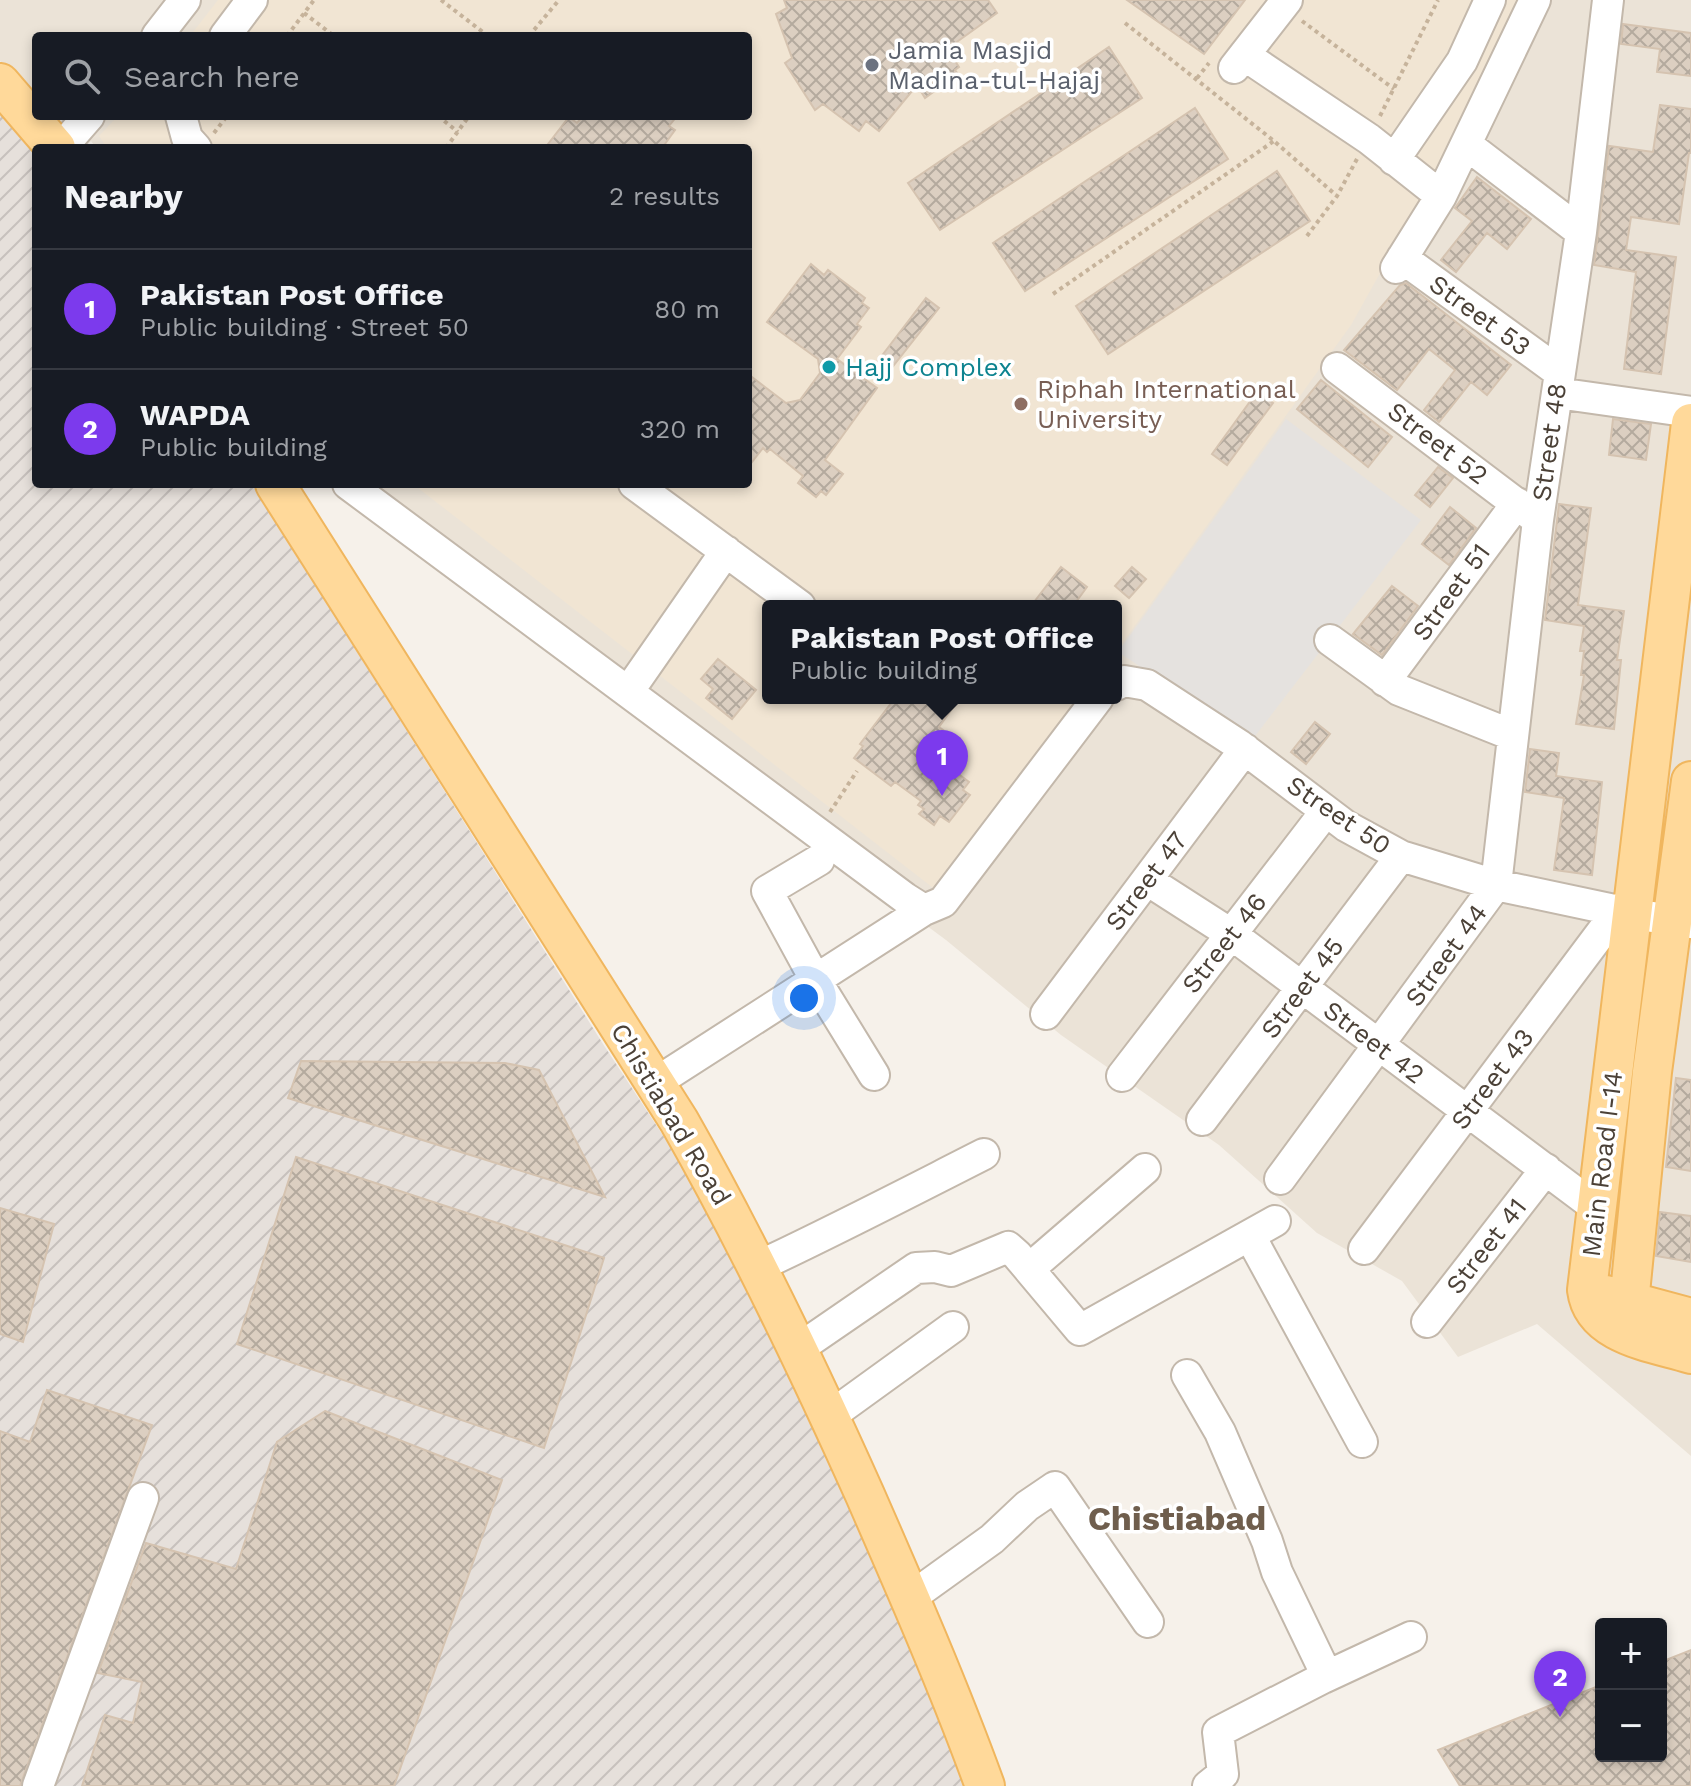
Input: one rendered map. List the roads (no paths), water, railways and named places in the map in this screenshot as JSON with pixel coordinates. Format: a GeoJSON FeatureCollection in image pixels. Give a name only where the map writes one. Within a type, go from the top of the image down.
{"type":"FeatureCollection","features":[{"type":"Feature","properties":{"kind":"main road"},"geometry":{"type":"LineString","coordinates":[[0,83],[32,119]]}},
{"type":"Feature","properties":{"kind":"main road"},"geometry":{"type":"LineString","coordinates":[[33,120],[54,144]]}},
{"type":"Feature","properties":{"kind":"main road","name":"Main Road I-14"},"geometry":{"type":"LineString","coordinates":[[1691,423],[1626,912],[1598,1209],[1587,1290],[1628,1317],[1652,1072],[1682,921],[1691,781]]}},
{"type":"Feature","properties":{"kind":"main road","name":"Chistiabad Road"},"geometry":{"type":"LineString","coordinates":[[278,488],[655,1083],[722,1196],[830,1416],[947,1684],[985,1786]]}},
{"type":"Feature","properties":{"kind":"main road"},"geometry":{"type":"LineString","coordinates":[[1628,1317],[1691,1318]]}},
{"type":"Feature","properties":{"kind":"main road"},"geometry":{"type":"LineString","coordinates":[[1628,1317],[1691,1354]]}},
{"type":"Feature","properties":{"kind":"street"},"geometry":{"type":"LineString","coordinates":[[160,32],[185,0]]}},
{"type":"Feature","properties":{"kind":"street"},"geometry":{"type":"LineString","coordinates":[[228,32],[252,0]]}},
{"type":"Feature","properties":{"kind":"street"},"geometry":{"type":"LineString","coordinates":[[1394,160],[1462,61],[1490,0]]}},
{"type":"Feature","properties":{"kind":"street"},"geometry":{"type":"LineString","coordinates":[[1284,3],[1239,61],[1369,139],[1441,196],[1535,0]]}},
{"type":"Feature","properties":{"kind":"street","name":"Street 48"},"geometry":{"type":"LineString","coordinates":[[1496,885],[1512,735],[1528,511],[1558,382],[1581,232],[1608,0]]}},
{"type":"Feature","properties":{"kind":"street"},"geometry":{"type":"LineString","coordinates":[[62,144],[85,120]]}},
{"type":"Feature","properties":{"kind":"street"},"geometry":{"type":"LineString","coordinates":[[182,120],[187,138],[192,144]]}},
{"type":"Feature","properties":{"kind":"street"},"geometry":{"type":"LineString","coordinates":[[1467,145],[1581,232]]}},
{"type":"Feature","properties":{"kind":"street","name":"Street 53"},"geometry":{"type":"LineString","coordinates":[[1441,196],[1399,263],[1558,382]]}},
{"type":"Feature","properties":{"kind":"street","name":"Street 52"},"geometry":{"type":"LineString","coordinates":[[1337,368],[1528,511]]}},
{"type":"Feature","properties":{"kind":"street"},"geometry":{"type":"LineString","coordinates":[[1558,382],[1691,412]]}},
{"type":"Feature","properties":{"kind":"street"},"geometry":{"type":"LineString","coordinates":[[353,488],[628,692],[818,846],[914,905],[933,906]]}},
{"type":"Feature","properties":{"kind":"street"},"geometry":{"type":"LineString","coordinates":[[640,488],[792,600]]}},
{"type":"Feature","properties":{"kind":"street","name":"Street 51"},"geometry":{"type":"LineString","coordinates":[[1385,681],[1528,511]]}},
{"type":"Feature","properties":{"kind":"street"},"geometry":{"type":"LineString","coordinates":[[628,692],[726,551]]}},
{"type":"Feature","properties":{"kind":"street"},"geometry":{"type":"LineString","coordinates":[[1330,640],[1399,690],[1512,735]]}},
{"type":"Feature","properties":{"kind":"street","name":"Street 50"},"geometry":{"type":"LineString","coordinates":[[1122,682],[1147,685],[1245,749],[1346,826],[1401,856],[1496,885],[1682,921]]}},
{"type":"Feature","properties":{"kind":"street"},"geometry":{"type":"LineString","coordinates":[[655,1083],[933,906],[1093,704]]}},
{"type":"Feature","properties":{"kind":"street","name":"Street 47"},"geometry":{"type":"LineString","coordinates":[[1046,1014],[1245,749]]}},
{"type":"Feature","properties":{"kind":"street","name":"Street 46"},"geometry":{"type":"LineString","coordinates":[[1122,1076],[1326,811]]}},
{"type":"Feature","properties":{"kind":"street"},"geometry":{"type":"LineString","coordinates":[[818,846],[767,891],[815,979],[874,1075]]}},
{"type":"Feature","properties":{"kind":"street","name":"Street 45"},"geometry":{"type":"LineString","coordinates":[[1202,1120],[1401,856]]}},
{"type":"Feature","properties":{"kind":"street","name":"Street 42"},"geometry":{"type":"LineString","coordinates":[[1147,880],[1231,934],[1598,1209]]}},
{"type":"Feature","properties":{"kind":"street","name":"Street 44"},"geometry":{"type":"LineString","coordinates":[[1280,1179],[1496,885]]}},
{"type":"Feature","properties":{"kind":"street","name":"Street 43"},"geometry":{"type":"LineString","coordinates":[[1364,1249],[1468,1111],[1626,912]]}},
{"type":"Feature","properties":{"kind":"street"},"geometry":{"type":"LineString","coordinates":[[757,1267],[984,1154]]}},
{"type":"Feature","properties":{"kind":"street"},"geometry":{"type":"LineString","coordinates":[[1029,1269],[1145,1169]]}},
{"type":"Feature","properties":{"kind":"street","name":"Street 41"},"geometry":{"type":"LineString","coordinates":[[1427,1322],[1546,1169]]}},
{"type":"Feature","properties":{"kind":"street"},"geometry":{"type":"LineString","coordinates":[[798,1349],[916,1268],[935,1267],[951,1271],[1008,1247],[1080,1330],[1262,1228],[1362,1442]]}},
{"type":"Feature","properties":{"kind":"street"},"geometry":{"type":"LineString","coordinates":[[830,1416],[953,1327]]}},
{"type":"Feature","properties":{"kind":"street"},"geometry":{"type":"LineString","coordinates":[[1187,1375],[1220,1432],[1267,1541],[1277,1572],[1327,1676]]}},
{"type":"Feature","properties":{"kind":"street"},"geometry":{"type":"LineString","coordinates":[[910,1598],[935,1583],[992,1539],[1027,1506],[1055,1487],[1148,1622]]}},
{"type":"Feature","properties":{"kind":"street"},"geometry":{"type":"LineString","coordinates":[[38,1786],[143,1498]]}},
{"type":"Feature","properties":{"kind":"street"},"geometry":{"type":"LineString","coordinates":[[1208,1786],[1223,1774],[1218,1732],[1411,1637]]}},
{"type":"Feature","properties":{"kind":"place","name":"Jamia Masjid Madina-tul-Hajaj"},"geometry":{"type":"Point","coordinates":[872,65]}},
{"type":"Feature","properties":{"kind":"place","name":"Hajj Complex"},"geometry":{"type":"Point","coordinates":[829,367]}},
{"type":"Feature","properties":{"kind":"place","name":"Riphah International University"},"geometry":{"type":"Point","coordinates":[1021,404]}},
{"type":"Feature","properties":{"kind":"place","name":"Pakistan Post Office"},"geometry":{"type":"Point","coordinates":[942,796]}},
{"type":"Feature","properties":{"kind":"place","name":"WAPDA"},"geometry":{"type":"Point","coordinates":[1560,1717]}},
{"type":"Feature","properties":{"kind":"district","name":"Chistiabad"},"geometry":{"type":"Point","coordinates":[1177,1518]}}]}
